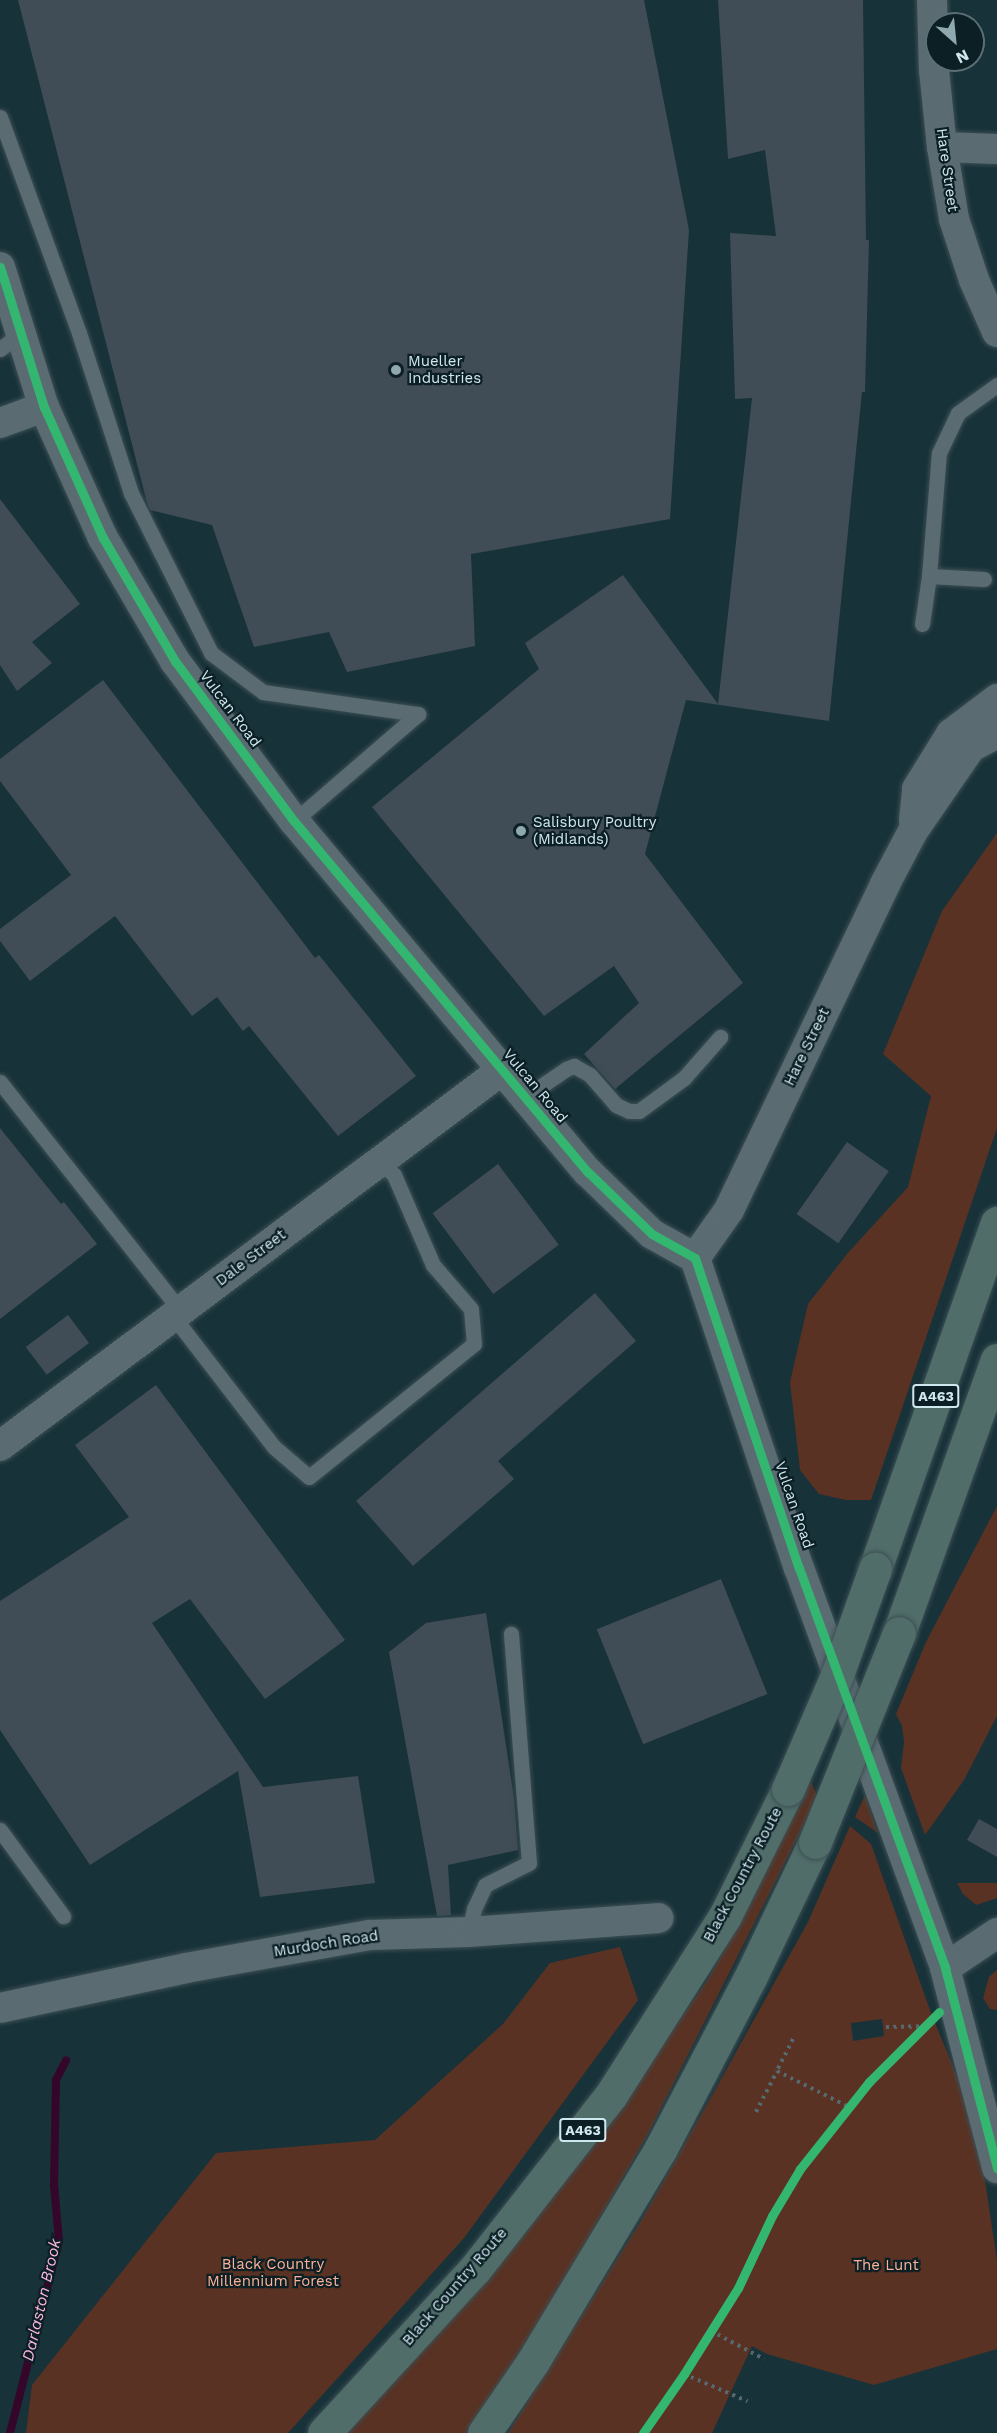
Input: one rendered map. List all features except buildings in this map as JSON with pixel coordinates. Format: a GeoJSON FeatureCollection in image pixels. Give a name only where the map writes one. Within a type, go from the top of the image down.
{"type":"FeatureCollection","features":[{"type":"Feature","properties":{"kind":"highway","name":"Black Country Route"},"geometry":{"type":"LineString","coordinates":[[324,2433],[476,2269],[610,2095],[725,1916],[788,1789],[837,1675],[997,1223]]}},
{"type":"Feature","properties":{"kind":"highway","name":"A463"},"geometry":{"type":"LineString","coordinates":[[484,2433],[532,2363],[660,2150],[752,1976],[815,1842],[899,1633],[997,1360]]}},
{"type":"Feature","properties":{"kind":"street","name":"Hare Street"},"geometry":{"type":"LineString","coordinates":[[932,0],[934,70],[942,147],[954,219],[974,280],[997,332]]}},
{"type":"Feature","properties":{"kind":"street"},"geometry":{"type":"LineString","coordinates":[[942,147],[997,149]]}},
{"type":"Feature","properties":{"kind":"street","name":"Vulcan Road"},"geometry":{"type":"LineString","coordinates":[[0,267],[10,341],[44,407],[103,538],[175,661],[294,821],[588,1172],[651,1234],[695,1258],[799,1568],[945,1968],[997,2168]]}},
{"type":"Feature","properties":{"kind":"street"},"geometry":{"type":"LineString","coordinates":[[0,423],[44,407]]}},
{"type":"Feature","properties":{"kind":"street","name":"Hare Street"},"geometry":{"type":"LineString","coordinates":[[913,831],[917,789],[951,734],[997,699]]}},
{"type":"Feature","properties":{"kind":"street","name":"Hare Street"},"geometry":{"type":"LineString","coordinates":[[695,1258],[729,1210],[885,884],[913,831],[971,747],[997,733]]}},
{"type":"Feature","properties":{"kind":"street","name":"Dale Street"},"geometry":{"type":"LineString","coordinates":[[0,1446],[502,1070]]}},
{"type":"Feature","properties":{"kind":"street","name":"Murdoch Road"},"geometry":{"type":"LineString","coordinates":[[0,2008],[186,1968],[370,1935],[469,1932],[658,1918]]}},
{"type":"Feature","properties":{"kind":"street"},"geometry":{"type":"LineString","coordinates":[[945,1968],[997,1934]]}},
{"type":"Feature","properties":{"kind":"lane"},"geometry":{"type":"LineString","coordinates":[[0,117],[79,333],[131,493],[210,653],[263,692],[418,714],[294,821]]}},
{"type":"Feature","properties":{"kind":"lane"},"geometry":{"type":"LineString","coordinates":[[922,624],[929,576],[939,453],[958,413],[997,385]]}},
{"type":"Feature","properties":{"kind":"lane"},"geometry":{"type":"LineString","coordinates":[[929,576],[984,579]]}},
{"type":"Feature","properties":{"kind":"lane"},"geometry":{"type":"LineString","coordinates":[[525,1097],[574,1066],[590,1075],[616,1105],[629,1111],[639,1111],[684,1078],[720,1037]]}},
{"type":"Feature","properties":{"kind":"lane"},"geometry":{"type":"LineString","coordinates":[[0,1082],[177,1313],[274,1447],[309,1477],[474,1344],[471,1309],[433,1264],[402,1190],[394,1175],[380,1161]]}},
{"type":"Feature","properties":{"kind":"lane"},"geometry":{"type":"LineString","coordinates":[[469,1932],[474,1909],[485,1885],[529,1863],[511,1634]]}},
{"type":"Feature","properties":{"kind":"lane"},"geometry":{"type":"LineString","coordinates":[[0,1830],[63,1916]]}},
{"type":"Feature","properties":{"kind":"path"},"geometry":{"type":"LineString","coordinates":[[886,2027],[928,2022]]}},
{"type":"Feature","properties":{"kind":"path"},"geometry":{"type":"LineString","coordinates":[[917,2034],[928,2022]]}},
{"type":"Feature","properties":{"kind":"path"},"geometry":{"type":"LineString","coordinates":[[756,2112],[793,2039]]}},
{"type":"Feature","properties":{"kind":"path"},"geometry":{"type":"LineString","coordinates":[[777,2071],[849,2107]]}},
{"type":"Feature","properties":{"kind":"path"},"geometry":{"type":"LineString","coordinates":[[841,2116],[855,2098]]}},
{"type":"Feature","properties":{"kind":"path"},"geometry":{"type":"LineString","coordinates":[[711,2332],[764,2359]]}},
{"type":"Feature","properties":{"kind":"path"},"geometry":{"type":"LineString","coordinates":[[684,2373],[747,2402]]}},
{"type":"Feature","properties":{"kind":"green space"},"geometry":{"type":"Polygon","coordinates":[[[997,833],[997,1128],[871,1500],[846,1500],[819,1494],[800,1470],[790,1382],[808,1304],[847,1254],[908,1187],[931,1096],[883,1054],[942,911],[997,833]]]}},
{"type":"Feature","properties":{"kind":"green space"},"geometry":{"type":"Polygon","coordinates":[[[997,1506],[997,1716],[964,1780],[925,1835],[901,1768],[904,1742],[902,1726],[896,1714],[926,1642],[997,1506]]]}},
{"type":"Feature","properties":{"kind":"green space"},"geometry":{"type":"Polygon","coordinates":[[[810,1780],[818,1797],[647,2136],[541,2320],[468,2433],[343,2433],[632,2089],[708,1979],[751,1903],[810,1780]]]}},
{"type":"Feature","properties":{"kind":"green space"},"geometry":{"type":"Polygon","coordinates":[[[865,1795],[878,1833],[855,1817],[865,1795]]]}},
{"type":"Feature","properties":{"kind":"green space","name":"The Lunt"},"geometry":{"type":"Polygon","coordinates":[[[850,1826],[871,1844],[931,2013],[962,2088],[983,2167],[997,2261],[997,2349],[874,2385],[767,2354],[752,2346],[712,2433],[508,2433],[639,2224],[808,1922],[850,1826]],[[882,2019],[851,2023],[853,2041],[884,2036],[882,2019]]]}},
{"type":"Feature","properties":{"kind":"green space"},"geometry":{"type":"Polygon","coordinates":[[[957,1883],[997,1883],[997,1898],[976,1905],[963,1894],[957,1883]]]}},
{"type":"Feature","properties":{"kind":"green space","name":"Black Country Millennium Forest"},"geometry":{"type":"Polygon","coordinates":[[[620,1947],[638,2000],[464,2238],[288,2433],[26,2433],[32,2385],[216,2153],[375,2140],[503,2024],[550,1963],[620,1947]]]}},
{"type":"Feature","properties":{"kind":"green space"},"geometry":{"type":"Polygon","coordinates":[[[997,1970],[997,2010],[990,2009],[983,1998],[989,1977],[997,1970]]]}},
{"type":"Feature","properties":{"kind":"waterway","name":"Darlaston Brook"},"geometry":{"type":"LineString","coordinates":[[10,2433],[59,2241],[54,2185],[56,2080],[66,2060]]}},
{"type":"Feature","properties":{"kind":"cycle path"},"geometry":{"type":"LineString","coordinates":[[0,267],[44,407],[103,538],[175,661],[294,821],[588,1172],[652,1234],[695,1258],[799,1568],[945,1968],[997,2168]]}},
{"type":"Feature","properties":{"kind":"cycle path"},"geometry":{"type":"LineString","coordinates":[[643,2433],[684,2374],[738,2288],[772,2216],[800,2169],[869,2082],[939,2012]]}},
{"type":"Feature","properties":{"kind":"place","name":"Mueller Industries"},"geometry":{"type":"Point","coordinates":[396,370]}},
{"type":"Feature","properties":{"kind":"place","name":"Salisbury Poultry (Midlands)"},"geometry":{"type":"Point","coordinates":[521,831]}}]}
